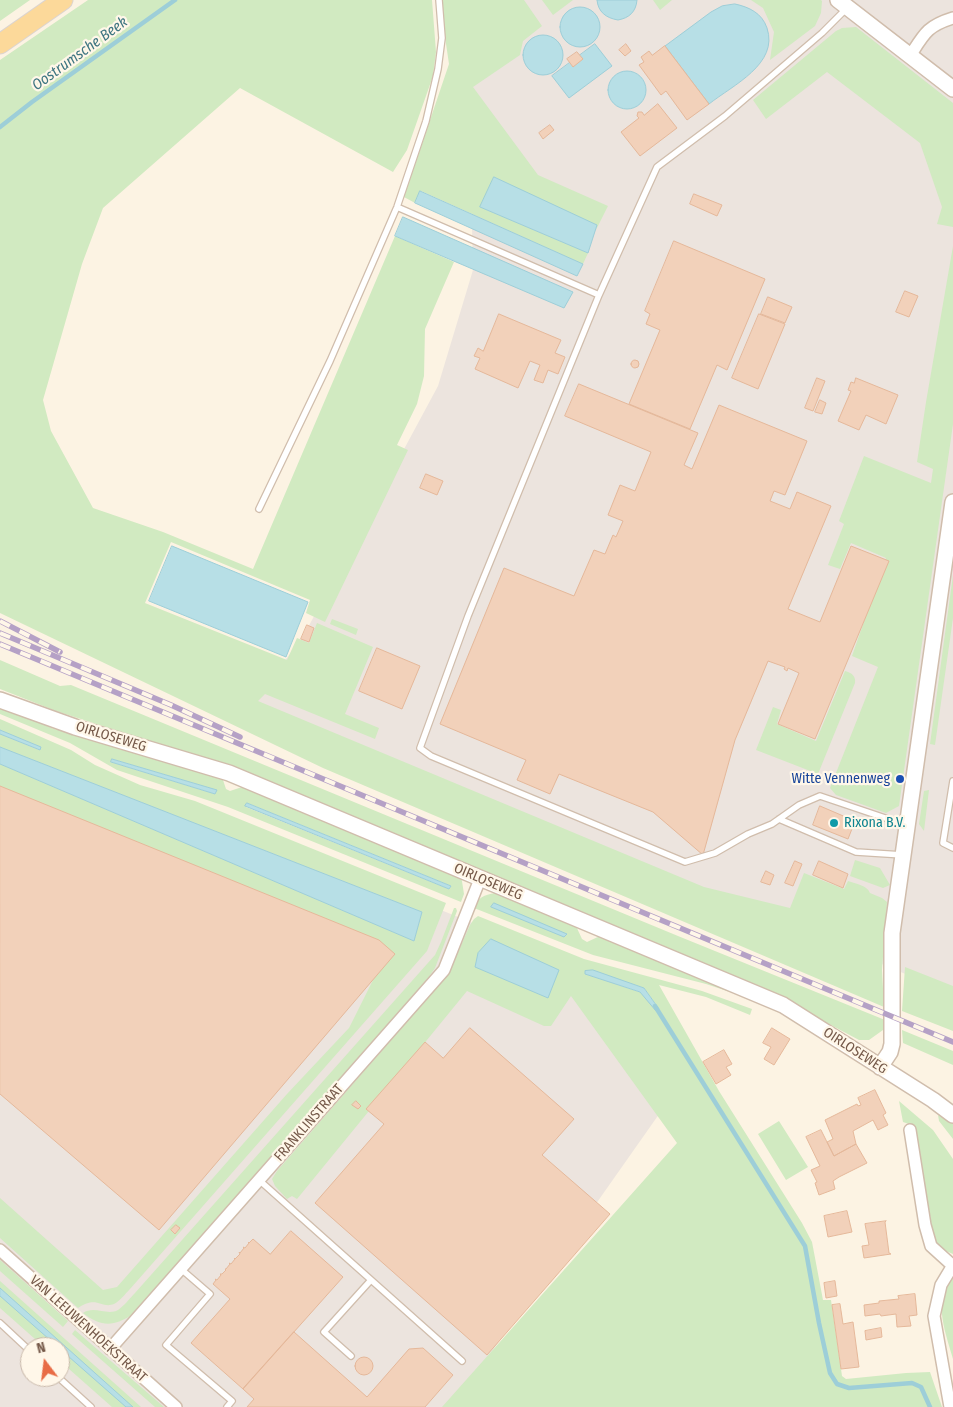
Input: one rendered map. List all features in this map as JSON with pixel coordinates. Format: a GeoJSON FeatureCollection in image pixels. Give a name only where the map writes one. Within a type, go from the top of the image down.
{"type":"FeatureCollection","features":[{"type":"Feature","properties":{"kind":"main road"},"geometry":{"type":"LineString","coordinates":[[0,44],[63,0]]}},
{"type":"Feature","properties":{"kind":"street"},"geometry":{"type":"LineString","coordinates":[[843,4],[953,88]]}},
{"type":"Feature","properties":{"kind":"street"},"geometry":{"type":"LineString","coordinates":[[910,56],[927,30],[940,22],[953,18]]}},
{"type":"Feature","properties":{"kind":"street"},"geometry":{"type":"LineString","coordinates":[[880,1067],[890,1052],[892,1044],[892,933],[953,502]]}},
{"type":"Feature","properties":{"kind":"street","name":"OIRLOSEWEG"},"geometry":{"type":"LineString","coordinates":[[0,700],[75,727],[229,773],[783,1005],[933,1100],[953,1115]]}},
{"type":"Feature","properties":{"kind":"street","name":"FRANKLINSTRAAT"},"geometry":{"type":"LineString","coordinates":[[110,1349],[444,970],[480,879]]}},
{"type":"Feature","properties":{"kind":"street"},"geometry":{"type":"LineString","coordinates":[[910,1130],[924,1225],[932,1246],[953,1265],[941,1285],[934,1316],[950,1407]]}},
{"type":"Feature","properties":{"kind":"street","name":"VAN LEEUWENHOEKSTRAAT"},"geometry":{"type":"LineString","coordinates":[[0,1250],[176,1407]]}},
{"type":"Feature","properties":{"kind":"lane"},"geometry":{"type":"LineString","coordinates":[[260,509],[330,361],[397,207],[426,121],[438,69],[442,38],[439,0]]}},
{"type":"Feature","properties":{"kind":"lane"},"geometry":{"type":"LineString","coordinates":[[843,4],[822,33],[725,116],[657,167],[599,294],[468,616],[420,748],[431,756],[685,862],[716,853],[748,834],[772,824],[799,805],[820,796],[908,826]]}},
{"type":"Feature","properties":{"kind":"lane"},"geometry":{"type":"LineString","coordinates":[[397,207],[599,294]]}},
{"type":"Feature","properties":{"kind":"lane"},"geometry":{"type":"LineString","coordinates":[[953,780],[943,843],[953,848]]}},
{"type":"Feature","properties":{"kind":"lane"},"geometry":{"type":"LineString","coordinates":[[779,819],[856,852],[904,855]]}},
{"type":"Feature","properties":{"kind":"lane"},"geometry":{"type":"LineString","coordinates":[[259,1180],[462,1361]]}},
{"type":"Feature","properties":{"kind":"lane"},"geometry":{"type":"LineString","coordinates":[[180,1269],[210,1294],[166,1345],[232,1401],[227,1407]]}},
{"type":"Feature","properties":{"kind":"lane"},"geometry":{"type":"LineString","coordinates":[[351,1356],[324,1332],[371,1280]]}},
{"type":"Feature","properties":{"kind":"lane"},"geometry":{"type":"LineString","coordinates":[[0,1323],[20,1342]]}},
{"type":"Feature","properties":{"kind":"lane"},"geometry":{"type":"LineString","coordinates":[[69,1387],[91,1407]]}},
{"type":"Feature","properties":{"kind":"shaded area"},"geometry":{"type":"Polygon","coordinates":[[[470,0],[953,0],[953,994],[727,899],[256,708],[257,699],[305,633],[438,386],[473,270],[467,4],[470,0]]]}},
{"type":"Feature","properties":{"kind":"shaded area"},"geometry":{"type":"Polygon","coordinates":[[[0,728],[613,981],[688,1073],[453,1407],[0,1407],[0,728]]]}},
{"type":"Feature","properties":{"kind":"green space"},"geometry":{"type":"Polygon","coordinates":[[[0,0],[30,0],[0,21],[0,0]]]}},
{"type":"Feature","properties":{"kind":"green space"},"geometry":{"type":"Polygon","coordinates":[[[88,0],[432,0],[436,52],[433,76],[407,150],[393,172],[240,88],[103,208],[82,264],[43,400],[51,431],[93,508],[163,532],[253,569],[395,236],[454,262],[425,329],[424,376],[417,404],[397,445],[408,450],[325,622],[306,613],[310,600],[171,542],[145,603],[287,660],[297,638],[309,643],[317,623],[373,647],[345,714],[379,728],[375,739],[265,694],[258,701],[704,887],[790,908],[804,873],[844,889],[848,881],[864,886],[870,893],[887,902],[882,970],[884,1007],[323,768],[0,613],[0,60],[88,0]]]}},
{"type":"Feature","properties":{"kind":"green space"},"geometry":{"type":"Polygon","coordinates":[[[442,0],[524,0],[542,26],[523,41],[520,55],[473,87],[538,175],[608,206],[596,230],[597,225],[480,207],[588,253],[583,264],[421,191],[415,203],[404,197],[449,64],[441,10],[442,0]]]}},
{"type":"Feature","properties":{"kind":"green space"},"geometry":{"type":"Polygon","coordinates":[[[542,0],[573,0],[553,15],[542,0]]]}},
{"type":"Feature","properties":{"kind":"green space"},"geometry":{"type":"Polygon","coordinates":[[[653,0],[672,0],[660,10],[653,0]]]}},
{"type":"Feature","properties":{"kind":"green space"},"geometry":{"type":"Polygon","coordinates":[[[751,0],[821,0],[821,13],[815,26],[770,60],[774,32],[763,8],[751,0]]]}},
{"type":"Feature","properties":{"kind":"green space"},"geometry":{"type":"Polygon","coordinates":[[[856,27],[953,103],[953,227],[937,224],[942,207],[920,143],[827,72],[766,119],[753,100],[836,31],[842,28],[856,27]]]}},
{"type":"Feature","properties":{"kind":"green space"},"geometry":{"type":"Polygon","coordinates":[[[953,246],[953,424],[899,806],[886,813],[836,795],[830,788],[878,667],[852,656],[886,558],[851,543],[840,569],[828,565],[844,524],[839,521],[864,456],[931,483],[933,469],[917,462],[953,246]]]}},
{"type":"Feature","properties":{"kind":"green space"},"geometry":{"type":"Polygon","coordinates":[[[953,575],[953,618],[935,745],[930,744],[953,575]]]}},
{"type":"Feature","properties":{"kind":"green space"},"geometry":{"type":"Polygon","coordinates":[[[332,619],[358,629],[356,635],[330,624],[332,619]]]}},
{"type":"Feature","properties":{"kind":"green space"},"geometry":{"type":"Polygon","coordinates":[[[0,660],[60,686],[71,685],[885,1020],[883,1030],[869,1040],[859,1040],[752,983],[335,809],[242,771],[56,711],[0,689],[0,660]]]}},
{"type":"Feature","properties":{"kind":"green space"},"geometry":{"type":"Polygon","coordinates":[[[845,671],[853,675],[855,683],[818,774],[756,750],[773,707],[781,710],[777,724],[816,741],[845,671]]]}},
{"type":"Feature","properties":{"kind":"green space"},"geometry":{"type":"Polygon","coordinates":[[[0,706],[54,729],[77,734],[223,780],[226,789],[230,791],[242,787],[461,875],[464,894],[461,902],[228,807],[117,770],[70,743],[0,714],[0,706]],[[112,759],[111,762],[215,794],[216,791],[216,790],[112,759]],[[247,803],[246,807],[449,889],[451,886],[247,803]]]}},
{"type":"Feature","properties":{"kind":"green space"},"geometry":{"type":"Polygon","coordinates":[[[0,719],[71,750],[95,765],[140,785],[195,801],[446,903],[427,951],[130,1289],[118,1301],[110,1305],[94,1302],[84,1304],[78,1308],[0,1238],[0,1198],[103,1290],[117,1287],[287,1094],[349,1028],[387,952],[0,799],[0,764],[414,941],[422,912],[0,747],[0,734],[39,750],[41,747],[0,730],[0,719]]]}},
{"type":"Feature","properties":{"kind":"green space"},"geometry":{"type":"Polygon","coordinates":[[[929,790],[924,831],[919,824],[924,791],[929,790]]]}},
{"type":"Feature","properties":{"kind":"green space"},"geometry":{"type":"Polygon","coordinates":[[[855,860],[880,868],[890,885],[883,888],[850,876],[855,860]]]}},
{"type":"Feature","properties":{"kind":"green space"},"geometry":{"type":"Polygon","coordinates":[[[495,893],[505,895],[576,926],[582,939],[587,942],[600,936],[739,995],[706,984],[593,955],[474,908],[477,901],[482,897],[495,893]]]}},
{"type":"Feature","properties":{"kind":"green space"},"geometry":{"type":"Polygon","coordinates":[[[454,908],[457,911],[435,968],[428,978],[133,1314],[120,1321],[108,1324],[96,1321],[83,1313],[92,1310],[114,1312],[127,1302],[435,955],[454,908]]]}},
{"type":"Feature","properties":{"kind":"green space"},"geometry":{"type":"Polygon","coordinates":[[[478,916],[584,959],[702,991],[752,1009],[750,1015],[706,997],[659,985],[719,1091],[812,1242],[823,1300],[831,1300],[842,1376],[846,1379],[930,1372],[942,1407],[442,1407],[677,1143],[571,996],[551,1026],[544,1026],[467,991],[297,1199],[292,1196],[287,1199],[275,1186],[272,1179],[277,1171],[448,975],[474,919],[478,916]],[[585,971],[585,974],[640,992],[659,1009],[644,988],[585,971]]]}},
{"type":"Feature","properties":{"kind":"green space"},"geometry":{"type":"Polygon","coordinates":[[[905,967],[953,986],[953,1031],[902,1011],[905,967]]]}},
{"type":"Feature","properties":{"kind":"green space"},"geometry":{"type":"Polygon","coordinates":[[[902,1030],[953,1051],[953,1065],[903,1043],[902,1030]]]}},
{"type":"Feature","properties":{"kind":"green space"},"geometry":{"type":"Polygon","coordinates":[[[899,1101],[933,1130],[953,1159],[953,1254],[939,1248],[934,1239],[915,1126],[903,1122],[899,1101]]]}},
{"type":"Feature","properties":{"kind":"green space"},"geometry":{"type":"Polygon","coordinates":[[[938,1115],[953,1124],[953,1139],[939,1121],[938,1115]]]}},
{"type":"Feature","properties":{"kind":"green space"},"geometry":{"type":"Polygon","coordinates":[[[779,1121],[808,1167],[786,1180],[758,1134],[779,1121]]]}},
{"type":"Feature","properties":{"kind":"green space"},"geometry":{"type":"Polygon","coordinates":[[[0,1260],[68,1321],[63,1327],[0,1271],[0,1260]]]}},
{"type":"Feature","properties":{"kind":"green space"},"geometry":{"type":"Polygon","coordinates":[[[953,1272],[953,1359],[942,1316],[942,1298],[944,1289],[953,1272]]]}},
{"type":"Feature","properties":{"kind":"green space"},"geometry":{"type":"Polygon","coordinates":[[[0,1281],[63,1337],[33,1337],[0,1308],[0,1281]]]}},
{"type":"Feature","properties":{"kind":"green space"},"geometry":{"type":"Polygon","coordinates":[[[75,1330],[164,1407],[155,1407],[72,1334],[75,1330]]]}},
{"type":"Feature","properties":{"kind":"green space"},"geometry":{"type":"Polygon","coordinates":[[[70,1344],[141,1407],[112,1407],[70,1370],[70,1344]]]}},
{"type":"Feature","properties":{"kind":"water"},"geometry":{"type":"Polygon","coordinates":[[[597,0],[637,0],[631,14],[618,20],[603,14],[597,0]]]}},
{"type":"Feature","properties":{"kind":"water"},"geometry":{"type":"Polygon","coordinates":[[[735,4],[745,7],[762,18],[767,28],[769,41],[760,63],[741,81],[709,104],[665,46],[711,12],[722,6],[735,4]]]}},
{"type":"Feature","properties":{"kind":"water"},"geometry":{"type":"Polygon","coordinates":[[[584,7],[591,10],[597,16],[600,27],[599,35],[591,44],[584,47],[576,47],[569,44],[561,35],[560,23],[563,16],[572,8],[584,7]]]}},
{"type":"Feature","properties":{"kind":"water"},"geometry":{"type":"Polygon","coordinates":[[[547,35],[554,38],[560,44],[563,55],[562,63],[554,72],[547,75],[539,75],[532,72],[524,63],[523,51],[526,44],[535,36],[547,35]]]}},
{"type":"Feature","properties":{"kind":"water"},"geometry":{"type":"Polygon","coordinates":[[[595,44],[612,66],[569,98],[552,76],[595,44]]]}},
{"type":"Feature","properties":{"kind":"water"},"geometry":{"type":"Polygon","coordinates":[[[627,71],[640,77],[646,90],[640,103],[627,109],[614,103],[608,90],[614,77],[627,71]]]}},
{"type":"Feature","properties":{"kind":"water"},"geometry":{"type":"Polygon","coordinates":[[[494,177],[597,225],[588,253],[480,207],[494,177]]]}},
{"type":"Feature","properties":{"kind":"water"},"geometry":{"type":"Polygon","coordinates":[[[420,191],[583,264],[577,276],[415,203],[420,191]]]}},
{"type":"Feature","properties":{"kind":"water"},"geometry":{"type":"Polygon","coordinates":[[[403,217],[573,292],[564,308],[395,236],[403,217]]]}},
{"type":"Feature","properties":{"kind":"water"},"geometry":{"type":"Polygon","coordinates":[[[172,546],[308,602],[286,657],[149,601],[172,546]]]}},
{"type":"Feature","properties":{"kind":"water"},"geometry":{"type":"Polygon","coordinates":[[[0,730],[41,747],[40,750],[0,734],[0,730]]]}},
{"type":"Feature","properties":{"kind":"water"},"geometry":{"type":"Polygon","coordinates":[[[0,747],[422,912],[414,941],[0,764],[0,747]]]}},
{"type":"Feature","properties":{"kind":"water"},"geometry":{"type":"Polygon","coordinates":[[[112,759],[217,790],[215,794],[111,762],[112,759]]]}},
{"type":"Feature","properties":{"kind":"water"},"geometry":{"type":"Polygon","coordinates":[[[247,803],[451,886],[449,889],[245,806],[247,803]]]}},
{"type":"Feature","properties":{"kind":"water"},"geometry":{"type":"Polygon","coordinates":[[[494,903],[567,934],[564,937],[491,907],[494,903]]]}},
{"type":"Feature","properties":{"kind":"water"},"geometry":{"type":"Polygon","coordinates":[[[491,939],[559,970],[548,998],[475,967],[478,953],[491,939]]]}},
{"type":"Feature","properties":{"kind":"water"},"geometry":{"type":"Polygon","coordinates":[[[593,970],[644,988],[659,1009],[656,1011],[640,992],[585,974],[585,971],[593,970]]]}},
{"type":"Feature","properties":{"kind":"water"},"geometry":{"type":"Polygon","coordinates":[[[0,1288],[55,1337],[47,1337],[0,1296],[0,1288]]]}},
{"type":"Feature","properties":{"kind":"water"},"geometry":{"type":"Polygon","coordinates":[[[70,1351],[133,1407],[126,1407],[70,1358],[70,1351]]]}},
{"type":"Feature","properties":{"kind":"building"},"geometry":{"type":"Polygon","coordinates":[[[626,44],[631,51],[625,56],[619,50],[626,44]]]}},
{"type":"Feature","properties":{"kind":"building"},"geometry":{"type":"Polygon","coordinates":[[[665,46],[709,104],[687,120],[666,91],[661,95],[639,65],[644,62],[641,57],[649,51],[652,55],[665,46]]]}},
{"type":"Feature","properties":{"kind":"building"},"geometry":{"type":"Polygon","coordinates":[[[577,52],[583,59],[573,67],[567,59],[577,52]]]}},
{"type":"Feature","properties":{"kind":"building"},"geometry":{"type":"Polygon","coordinates":[[[658,104],[677,128],[640,156],[621,132],[639,118],[637,116],[638,112],[642,112],[644,115],[658,104]]]}},
{"type":"Feature","properties":{"kind":"building"},"geometry":{"type":"Polygon","coordinates":[[[550,125],[554,130],[543,139],[539,133],[550,125]]]}},
{"type":"Feature","properties":{"kind":"building"},"geometry":{"type":"Polygon","coordinates":[[[694,194],[722,205],[717,216],[690,204],[694,194]]]}},
{"type":"Feature","properties":{"kind":"building"},"geometry":{"type":"Polygon","coordinates":[[[674,241],[765,279],[727,370],[717,365],[690,429],[629,404],[660,330],[646,324],[650,314],[645,311],[674,241]]]}},
{"type":"Feature","properties":{"kind":"building"},"geometry":{"type":"Polygon","coordinates":[[[905,291],[918,296],[909,317],[896,312],[905,291]]]}},
{"type":"Feature","properties":{"kind":"building"},"geometry":{"type":"Polygon","coordinates":[[[768,297],[792,307],[785,323],[761,314],[768,297]]]}},
{"type":"Feature","properties":{"kind":"building"},"geometry":{"type":"Polygon","coordinates":[[[499,314],[561,340],[555,353],[565,357],[558,374],[548,370],[543,383],[534,380],[540,365],[530,361],[518,388],[475,369],[480,358],[474,356],[478,348],[483,351],[499,314]]]}},
{"type":"Feature","properties":{"kind":"building"},"geometry":{"type":"Polygon","coordinates":[[[759,314],[785,324],[758,389],[732,378],[759,314]]]}},
{"type":"Feature","properties":{"kind":"building"},"geometry":{"type":"Polygon","coordinates":[[[635,360],[639,364],[635,368],[631,364],[635,360]]]}},
{"type":"Feature","properties":{"kind":"building"},"geometry":{"type":"Polygon","coordinates":[[[817,378],[825,381],[813,411],[805,408],[817,378]]]}},
{"type":"Feature","properties":{"kind":"building"},"geometry":{"type":"Polygon","coordinates":[[[856,378],[898,395],[886,424],[866,415],[859,430],[838,421],[851,391],[848,390],[851,382],[854,383],[856,378]]]}},
{"type":"Feature","properties":{"kind":"building"},"geometry":{"type":"Polygon","coordinates":[[[579,384],[698,433],[684,465],[692,469],[719,405],[807,441],[785,495],[774,491],[770,501],[790,509],[797,492],[831,506],[788,609],[820,622],[851,546],[889,561],[815,739],[778,724],[799,673],[788,668],[787,671],[784,669],[785,667],[768,661],[735,740],[703,855],[653,812],[559,774],[550,794],[517,780],[526,760],[440,724],[504,568],[574,596],[594,550],[605,554],[613,535],[616,537],[623,521],[608,515],[620,485],[635,491],[651,452],[565,416],[579,384]]]}},
{"type":"Feature","properties":{"kind":"building"},"geometry":{"type":"Polygon","coordinates":[[[820,400],[826,403],[822,414],[815,412],[820,400]]]}},
{"type":"Feature","properties":{"kind":"building"},"geometry":{"type":"Polygon","coordinates":[[[426,474],[443,481],[437,495],[420,488],[426,474]]]}},
{"type":"Feature","properties":{"kind":"building"},"geometry":{"type":"Polygon","coordinates":[[[307,625],[314,628],[309,642],[301,639],[307,625]]]}},
{"type":"Feature","properties":{"kind":"building"},"geometry":{"type":"Polygon","coordinates":[[[377,648],[420,666],[402,709],[359,691],[377,648]]]}},
{"type":"Feature","properties":{"kind":"building"},"geometry":{"type":"Polygon","coordinates":[[[0,786],[379,940],[395,954],[159,1230],[0,1094],[0,786]]]}},
{"type":"Feature","properties":{"kind":"building","name":"Rixona B.V."},"geometry":{"type":"Polygon","coordinates":[[[820,806],[855,821],[848,839],[813,825],[820,806]]]}},
{"type":"Feature","properties":{"kind":"building"},"geometry":{"type":"Polygon","coordinates":[[[795,861],[802,864],[793,886],[785,883],[795,861]]]}},
{"type":"Feature","properties":{"kind":"building"},"geometry":{"type":"Polygon","coordinates":[[[819,861],[848,874],[843,888],[813,875],[819,861]]]}},
{"type":"Feature","properties":{"kind":"building"},"geometry":{"type":"Polygon","coordinates":[[[766,871],[774,875],[770,885],[761,882],[766,871]]]}},
{"type":"Feature","properties":{"kind":"building"},"geometry":{"type":"Polygon","coordinates":[[[470,1028],[574,1119],[542,1155],[610,1214],[487,1355],[315,1203],[384,1124],[366,1109],[425,1042],[443,1058],[470,1028]]]}},
{"type":"Feature","properties":{"kind":"building"},"geometry":{"type":"Polygon","coordinates":[[[772,1028],[790,1039],[774,1065],[764,1059],[771,1047],[763,1043],[772,1028]]]}},
{"type":"Feature","properties":{"kind":"building"},"geometry":{"type":"Polygon","coordinates":[[[724,1050],[732,1064],[726,1067],[731,1075],[716,1084],[703,1062],[724,1050]]]}},
{"type":"Feature","properties":{"kind":"building"},"geometry":{"type":"Polygon","coordinates":[[[875,1090],[886,1113],[883,1115],[888,1125],[878,1130],[873,1120],[853,1131],[856,1144],[834,1156],[827,1142],[833,1139],[825,1120],[857,1104],[858,1106],[861,1105],[858,1098],[875,1090]]]}},
{"type":"Feature","properties":{"kind":"building"},"geometry":{"type":"Polygon","coordinates":[[[356,1101],[361,1106],[358,1109],[352,1105],[356,1101]]]}},
{"type":"Feature","properties":{"kind":"building"},"geometry":{"type":"Polygon","coordinates":[[[821,1130],[834,1156],[856,1144],[867,1163],[833,1181],[835,1189],[819,1195],[815,1183],[817,1182],[811,1170],[820,1166],[806,1137],[821,1130]]]}},
{"type":"Feature","properties":{"kind":"building"},"geometry":{"type":"Polygon","coordinates":[[[847,1211],[852,1232],[828,1237],[824,1216],[847,1211]]]}},
{"type":"Feature","properties":{"kind":"building"},"geometry":{"type":"Polygon","coordinates":[[[886,1221],[889,1253],[891,1254],[864,1258],[862,1246],[869,1245],[865,1224],[886,1221]]]}},
{"type":"Feature","properties":{"kind":"building"},"geometry":{"type":"Polygon","coordinates":[[[176,1225],[180,1228],[175,1234],[171,1230],[176,1225]]]}},
{"type":"Feature","properties":{"kind":"building"},"geometry":{"type":"Polygon","coordinates":[[[291,1231],[343,1277],[243,1389],[191,1343],[230,1299],[213,1284],[215,1279],[217,1280],[220,1274],[226,1270],[229,1263],[231,1264],[240,1254],[239,1252],[243,1247],[245,1248],[253,1239],[270,1254],[291,1231]]]}},
{"type":"Feature","properties":{"kind":"building"},"geometry":{"type":"Polygon","coordinates":[[[835,1281],[837,1296],[826,1298],[824,1283],[835,1281]]]}},
{"type":"Feature","properties":{"kind":"building"},"geometry":{"type":"Polygon","coordinates":[[[915,1294],[917,1315],[909,1316],[911,1326],[897,1327],[896,1314],[865,1316],[864,1305],[899,1299],[898,1296],[915,1294]]]}},
{"type":"Feature","properties":{"kind":"building"},"geometry":{"type":"Polygon","coordinates":[[[840,1304],[843,1324],[853,1322],[859,1367],[841,1369],[832,1305],[840,1304]]]}},
{"type":"Feature","properties":{"kind":"building"},"geometry":{"type":"Polygon","coordinates":[[[881,1328],[882,1337],[866,1340],[865,1331],[881,1328]]]}},
{"type":"Feature","properties":{"kind":"building"},"geometry":{"type":"Polygon","coordinates":[[[294,1332],[367,1397],[409,1349],[423,1348],[453,1375],[425,1407],[247,1407],[254,1399],[243,1389],[294,1332]]]}},
{"type":"Feature","properties":{"kind":"building"},"geometry":{"type":"Polygon","coordinates":[[[364,1357],[370,1360],[373,1366],[370,1372],[364,1375],[358,1372],[355,1366],[358,1360],[364,1357]]]}},
{"type":"Feature","properties":{"kind":"waterway","name":"Oostrumsche Beek"},"geometry":{"type":"LineString","coordinates":[[0,127],[175,0]]}},
{"type":"Feature","properties":{"kind":"waterway"},"geometry":{"type":"LineString","coordinates":[[655,1006],[805,1246],[830,1373],[837,1384],[849,1388],[912,1383],[921,1387],[930,1407]]}},
{"type":"Feature","properties":{"kind":"railway"},"geometry":{"type":"LineString","coordinates":[[0,621],[60,652]]}},
{"type":"Feature","properties":{"kind":"railway"},"geometry":{"type":"LineString","coordinates":[[0,633],[171,705],[240,737]]}},
{"type":"Feature","properties":{"kind":"railway"},"geometry":{"type":"LineString","coordinates":[[0,644],[953,1042]]}},
{"type":"Feature","properties":{"kind":"place","name":"Witte Vennenweg"},"geometry":{"type":"Point","coordinates":[900,779]}},
{"type":"Feature","properties":{"kind":"place","name":"Rixona B.V."},"geometry":{"type":"Point","coordinates":[834,823]}}]}
